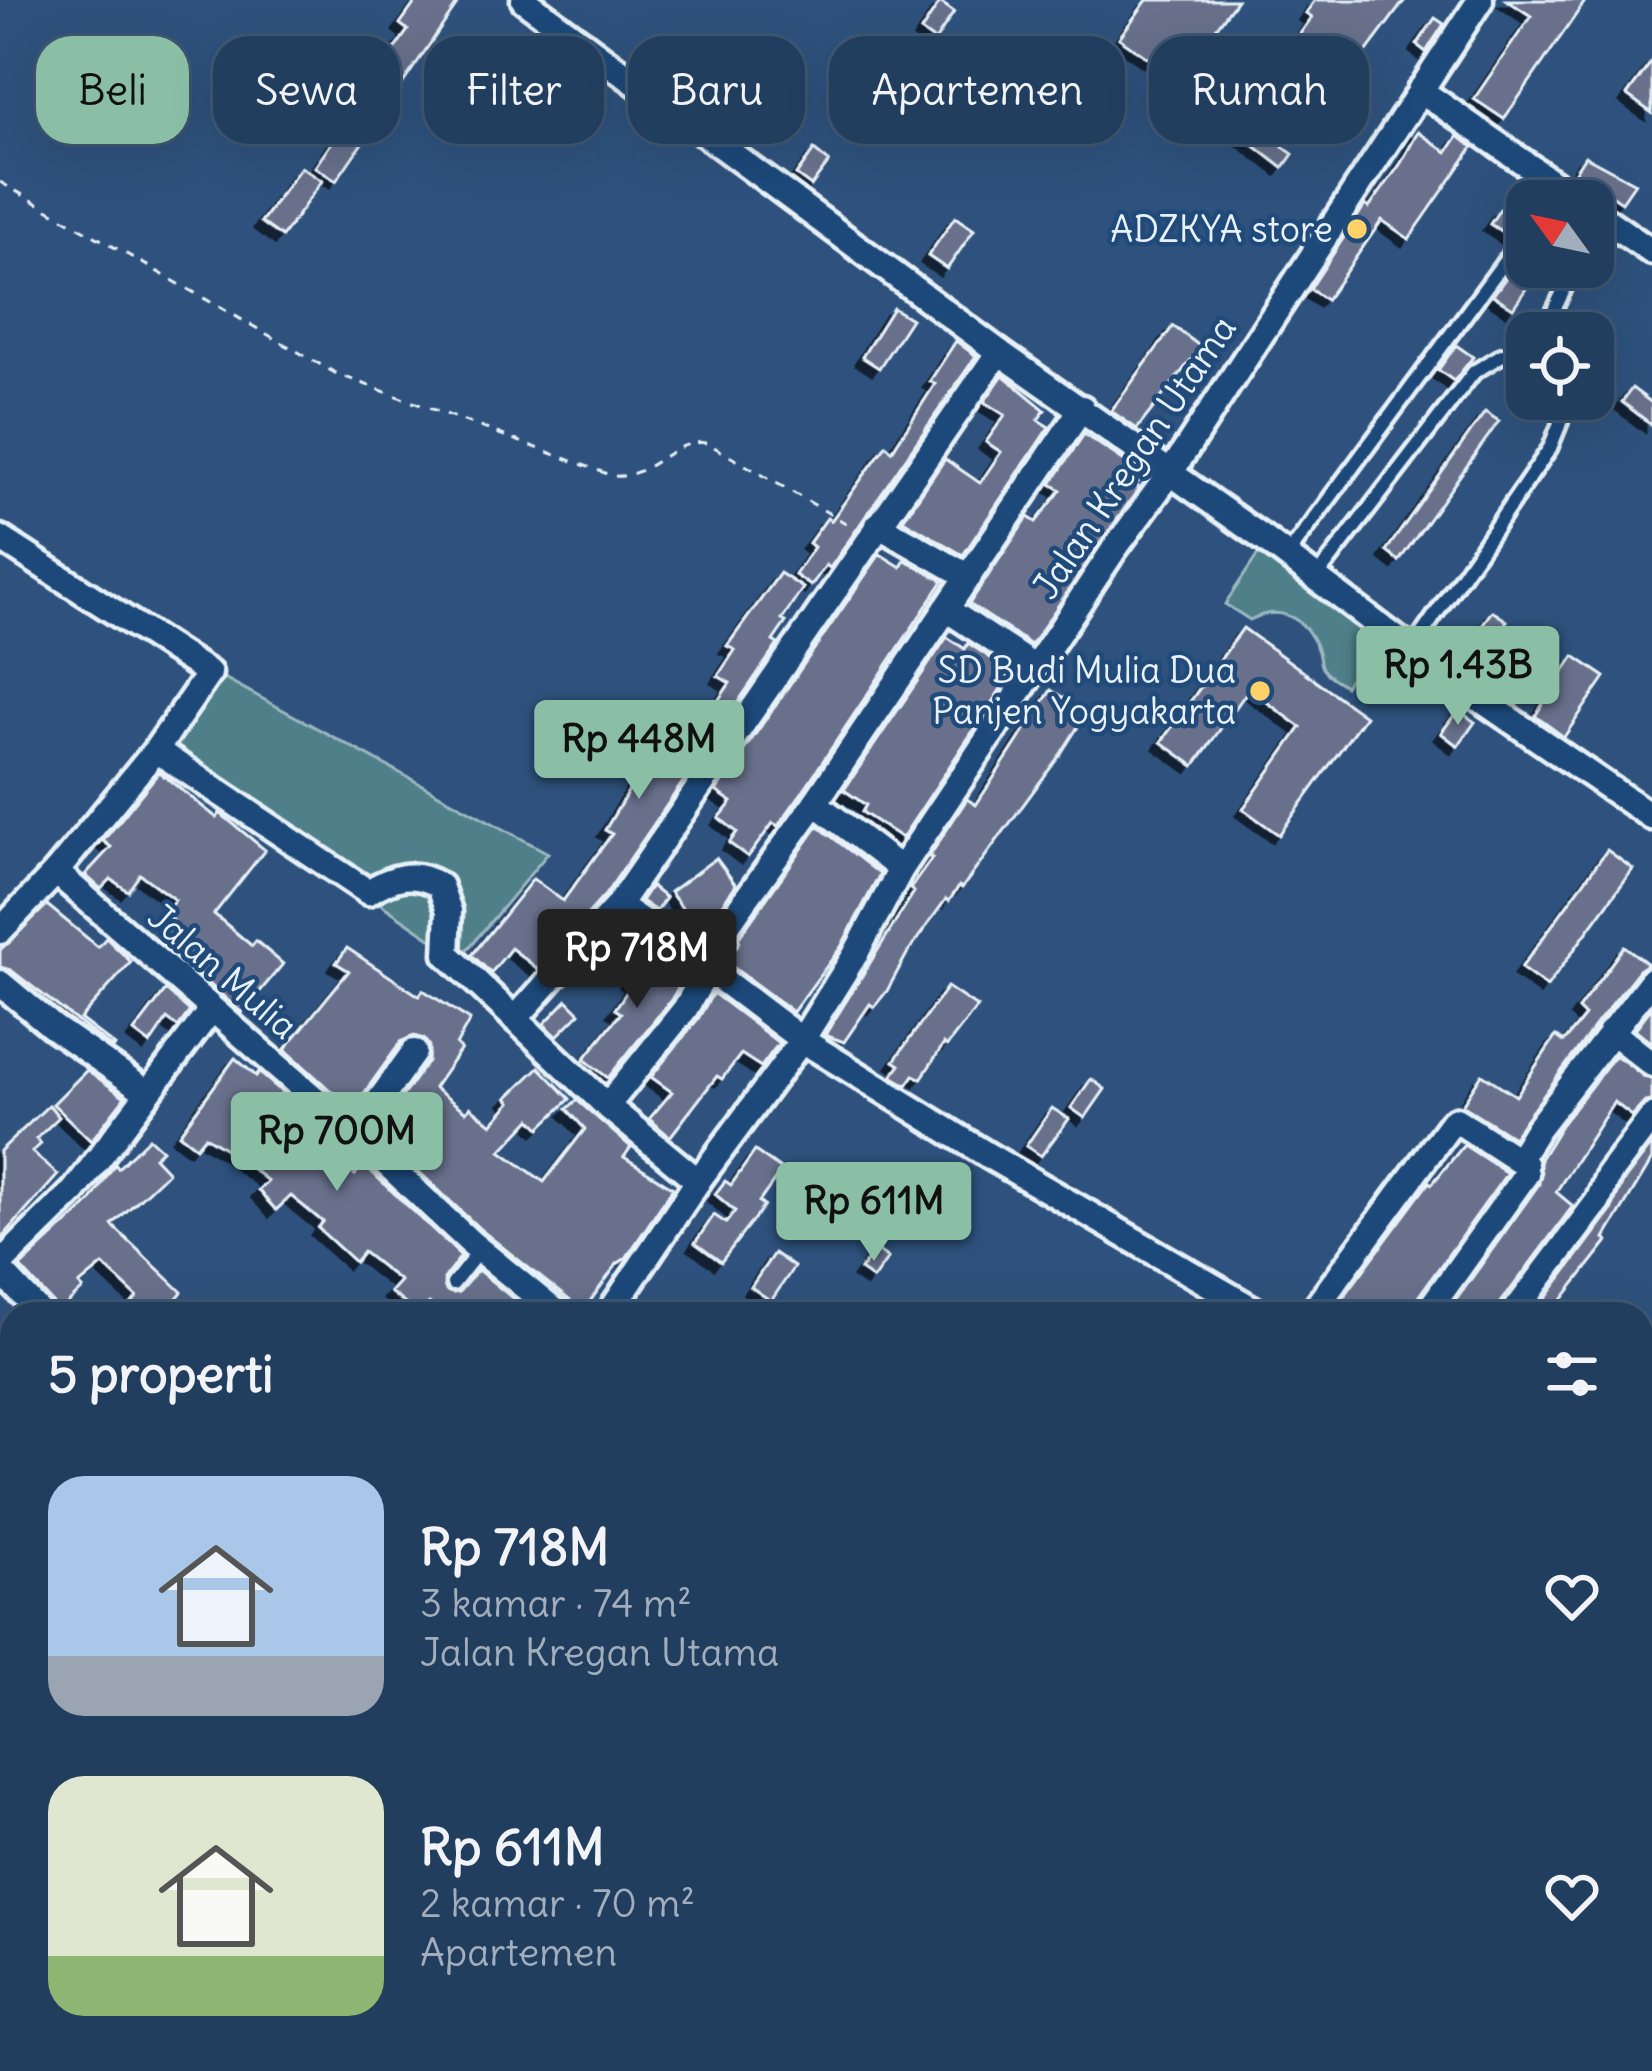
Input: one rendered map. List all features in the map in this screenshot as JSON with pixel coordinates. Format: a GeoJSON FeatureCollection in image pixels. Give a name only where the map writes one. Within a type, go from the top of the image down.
{"type":"FeatureCollection","features":[{"type":"Feature","properties":{"kind":"street"},"geometry":{"type":"LineString","coordinates":[[524,0],[999,352],[1652,818]]}},
{"type":"Feature","properties":{"kind":"street","name":"Jalan Kregan Utama"},"geometry":{"type":"LineString","coordinates":[[617,1302],[698,1181],[802,1040],[901,869],[1034,667],[1171,472],[1480,0]]}},
{"type":"Feature","properties":{"kind":"street"},"geometry":{"type":"LineString","coordinates":[[1420,90],[1544,180]]}},
{"type":"Feature","properties":{"kind":"street"},"geometry":{"type":"LineString","coordinates":[[1614,226],[1652,252]]}},
{"type":"Feature","properties":{"kind":"street"},"geometry":{"type":"LineString","coordinates":[[515,1018],[618,905],[999,352]]}},
{"type":"Feature","properties":{"kind":"street"},"geometry":{"type":"LineString","coordinates":[[618,905],[701,962],[815,803],[1082,408]]}},
{"type":"Feature","properties":{"kind":"street"},"geometry":{"type":"LineString","coordinates":[[874,531],[969,577]]}},
{"type":"Feature","properties":{"kind":"street"},"geometry":{"type":"LineString","coordinates":[[0,538],[209,673],[156,750],[56,872],[0,931]]}},
{"type":"Feature","properties":{"kind":"street"},"geometry":{"type":"LineString","coordinates":[[946,609],[1034,667]]}},
{"type":"Feature","properties":{"kind":"street"},"geometry":{"type":"LineString","coordinates":[[156,750],[368,892],[416,875],[440,886],[449,911],[447,954],[607,1106],[698,1181]]}},
{"type":"Feature","properties":{"kind":"street"},"geometry":{"type":"LineString","coordinates":[[815,803],[901,869]]}},
{"type":"Feature","properties":{"kind":"street","name":"Jalan Mulia"},"geometry":{"type":"LineString","coordinates":[[56,872],[543,1302]]}},
{"type":"Feature","properties":{"kind":"street"},"geometry":{"type":"LineString","coordinates":[[607,1106],[685,1009],[708,969],[802,1040],[989,1156],[1240,1302]]}},
{"type":"Feature","properties":{"kind":"street"},"geometry":{"type":"LineString","coordinates":[[1435,1302],[1526,1174],[1521,1155],[1538,1129],[1652,980]]}},
{"type":"Feature","properties":{"kind":"street"},"geometry":{"type":"LineString","coordinates":[[0,983],[53,1027],[148,1093]]}},
{"type":"Feature","properties":{"kind":"street"},"geometry":{"type":"LineString","coordinates":[[31,1302],[0,1267],[74,1191],[211,1010]]}},
{"type":"Feature","properties":{"kind":"street"},"geometry":{"type":"LineString","coordinates":[[1612,1031],[1652,1064]]}},
{"type":"Feature","properties":{"kind":"street"},"geometry":{"type":"LineString","coordinates":[[355,1134],[414,1052]]}},
{"type":"Feature","properties":{"kind":"street"},"geometry":{"type":"LineString","coordinates":[[1522,1302],[1598,1202],[1609,1174],[1652,1117]]}},
{"type":"Feature","properties":{"kind":"street"},"geometry":{"type":"LineString","coordinates":[[1320,1302],[1452,1122],[1456,1120],[1525,1165]]}},
{"type":"Feature","properties":{"kind":"lane"},"geometry":{"type":"LineString","coordinates":[[1287,556],[1506,259]]}},
{"type":"Feature","properties":{"kind":"lane"},"geometry":{"type":"LineString","coordinates":[[1316,578],[1474,371],[1506,356]]}},
{"type":"Feature","properties":{"kind":"lane"},"geometry":{"type":"LineString","coordinates":[[1411,650],[1550,448],[1562,420]]}},
{"type":"Feature","properties":{"kind":"lane"},"geometry":{"type":"LineString","coordinates":[[453,1284],[480,1250]]}},
{"type":"Feature","properties":{"kind":"path"},"geometry":{"type":"LineString","coordinates":[[0,182],[287,348],[363,386],[613,476],[638,474],[684,445],[707,443],[874,531]]}},
{"type":"Feature","properties":{"kind":"green space"},"geometry":{"type":"Polygon","coordinates":[[[1267,541],[1383,629],[1345,686],[1324,671],[1312,638],[1299,622],[1272,613],[1250,620],[1225,604],[1267,541]]]}},
{"type":"Feature","properties":{"kind":"green space"},"geometry":{"type":"Polygon","coordinates":[[[213,672],[548,853],[457,962],[429,937],[159,753],[213,672]]]}},
{"type":"Feature","properties":{"kind":"building"},"geometry":{"type":"Polygon","coordinates":[[[417,0],[460,0],[435,36],[424,36],[424,53],[400,88],[400,41],[408,30],[400,24],[417,0]]]}},
{"type":"Feature","properties":{"kind":"building"},"geometry":{"type":"Polygon","coordinates":[[[1147,0],[1237,0],[1210,36],[1149,36],[1149,59],[1120,36],[1147,0]]]}},
{"type":"Feature","properties":{"kind":"building"},"geometry":{"type":"Polygon","coordinates":[[[1315,0],[1405,0],[1369,48],[1369,36],[1298,36],[1312,17],[1306,13],[1315,0]]]}},
{"type":"Feature","properties":{"kind":"building"},"geometry":{"type":"Polygon","coordinates":[[[1507,0],[1586,0],[1504,119],[1474,99],[1531,16],[1507,0]]]}},
{"type":"Feature","properties":{"kind":"building"},"geometry":{"type":"Polygon","coordinates":[[[940,2],[954,12],[938,36],[921,31],[940,2]]]}},
{"type":"Feature","properties":{"kind":"building"},"geometry":{"type":"Polygon","coordinates":[[[1435,18],[1444,24],[1426,52],[1417,45],[1435,18]]]}},
{"type":"Feature","properties":{"kind":"building"},"geometry":{"type":"Polygon","coordinates":[[[1652,61],[1652,113],[1627,95],[1652,61]]]}},
{"type":"Feature","properties":{"kind":"building"},"geometry":{"type":"Polygon","coordinates":[[[1418,132],[1447,152],[1458,136],[1473,147],[1409,239],[1382,220],[1326,300],[1310,289],[1418,132]]]}},
{"type":"Feature","properties":{"kind":"building"},"geometry":{"type":"Polygon","coordinates":[[[331,144],[361,144],[336,181],[315,167],[331,144]]]}},
{"type":"Feature","properties":{"kind":"building"},"geometry":{"type":"Polygon","coordinates":[[[1252,144],[1285,144],[1293,154],[1283,168],[1252,144]]]}},
{"type":"Feature","properties":{"kind":"building"},"geometry":{"type":"Polygon","coordinates":[[[814,150],[829,162],[811,186],[796,175],[814,150]]]}},
{"type":"Feature","properties":{"kind":"building"},"geometry":{"type":"Polygon","coordinates":[[[1585,156],[1635,183],[1622,202],[1614,197],[1614,180],[1572,176],[1585,156]]]}},
{"type":"Feature","properties":{"kind":"building"},"geometry":{"type":"Polygon","coordinates":[[[301,167],[322,181],[282,237],[261,222],[301,167]]]}},
{"type":"Feature","properties":{"kind":"building"},"geometry":{"type":"Polygon","coordinates":[[[1500,209],[1506,213],[1506,234],[1490,224],[1500,209]]]}},
{"type":"Feature","properties":{"kind":"building"},"geometry":{"type":"Polygon","coordinates":[[[955,217],[974,230],[947,269],[928,256],[955,217]]]}},
{"type":"Feature","properties":{"kind":"building"},"geometry":{"type":"Polygon","coordinates":[[[1506,277],[1506,288],[1527,288],[1513,308],[1493,295],[1506,277]]]}},
{"type":"Feature","properties":{"kind":"building"},"geometry":{"type":"Polygon","coordinates":[[[893,308],[911,319],[879,368],[862,357],[893,308]]]}},
{"type":"Feature","properties":{"kind":"building"},"geometry":{"type":"Polygon","coordinates":[[[1173,326],[1201,347],[1137,429],[1111,411],[1173,326]]]}},
{"type":"Feature","properties":{"kind":"building"},"geometry":{"type":"Polygon","coordinates":[[[956,341],[976,356],[830,568],[826,565],[811,586],[795,575],[814,547],[809,543],[827,518],[831,521],[886,445],[892,451],[956,341]]]}},
{"type":"Feature","properties":{"kind":"building"},"geometry":{"type":"Polygon","coordinates":[[[1456,345],[1473,357],[1454,381],[1438,370],[1456,345]]]}},
{"type":"Feature","properties":{"kind":"building"},"geometry":{"type":"Polygon","coordinates":[[[1003,375],[1045,410],[1038,420],[1049,427],[963,555],[903,520],[945,459],[980,483],[1001,452],[986,442],[1005,415],[984,402],[1003,375]]]}},
{"type":"Feature","properties":{"kind":"building"},"geometry":{"type":"Polygon","coordinates":[[[1632,388],[1652,403],[1652,425],[1622,402],[1632,388]]]}},
{"type":"Feature","properties":{"kind":"building"},"geometry":{"type":"Polygon","coordinates":[[[1485,412],[1499,421],[1399,561],[1386,551],[1485,412]]]}},
{"type":"Feature","properties":{"kind":"building"},"geometry":{"type":"Polygon","coordinates":[[[1084,434],[1144,474],[1031,645],[969,604],[1028,517],[1036,522],[1061,490],[1051,484],[1084,434]]]}},
{"type":"Feature","properties":{"kind":"building"},"geometry":{"type":"Polygon","coordinates":[[[880,554],[901,567],[905,560],[943,581],[801,794],[748,857],[729,843],[737,832],[719,818],[732,802],[716,791],[880,554]]]}},
{"type":"Feature","properties":{"kind":"building"},"geometry":{"type":"Polygon","coordinates":[[[780,573],[803,588],[782,620],[786,622],[773,641],[778,644],[605,895],[538,969],[511,948],[491,973],[472,955],[533,879],[563,901],[612,834],[605,830],[644,765],[649,768],[657,756],[663,760],[689,722],[699,729],[730,683],[718,676],[735,650],[727,646],[780,573]]]}},
{"type":"Feature","properties":{"kind":"building"},"geometry":{"type":"Polygon","coordinates":[[[1492,611],[1507,621],[1477,664],[1462,653],[1492,611]]]}},
{"type":"Feature","properties":{"kind":"building"},"geometry":{"type":"Polygon","coordinates":[[[1243,628],[1365,716],[1279,835],[1243,809],[1301,727],[1249,689],[1194,766],[1161,742],[1243,628]]]}},
{"type":"Feature","properties":{"kind":"building"},"geometry":{"type":"Polygon","coordinates":[[[947,637],[965,649],[968,643],[1012,672],[902,838],[862,812],[866,805],[844,790],[947,637]]]}},
{"type":"Feature","properties":{"kind":"building"},"geometry":{"type":"Polygon","coordinates":[[[1574,656],[1605,677],[1564,737],[1535,716],[1574,656]]]}},
{"type":"Feature","properties":{"kind":"building"},"geometry":{"type":"Polygon","coordinates":[[[1051,690],[1070,702],[1064,712],[1081,722],[1060,755],[962,888],[946,899],[874,1007],[870,1004],[844,1042],[825,1035],[914,892],[910,889],[929,857],[967,799],[976,805],[1051,690]]]}},
{"type":"Feature","properties":{"kind":"building"},"geometry":{"type":"Polygon","coordinates":[[[1458,710],[1475,722],[1458,746],[1441,733],[1458,710]]]}},
{"type":"Feature","properties":{"kind":"building"},"geometry":{"type":"Polygon","coordinates":[[[159,772],[265,850],[214,914],[252,946],[256,941],[283,964],[242,1013],[158,939],[173,921],[164,913],[175,900],[140,874],[128,891],[111,879],[101,889],[85,875],[111,847],[103,841],[159,772]]]}},
{"type":"Feature","properties":{"kind":"building"},"geometry":{"type":"Polygon","coordinates":[[[818,826],[880,874],[841,947],[793,1012],[726,962],[818,826]]]}},
{"type":"Feature","properties":{"kind":"building"},"geometry":{"type":"Polygon","coordinates":[[[1607,850],[1633,869],[1547,987],[1521,968],[1607,850]]]}},
{"type":"Feature","properties":{"kind":"building"},"geometry":{"type":"Polygon","coordinates":[[[716,858],[736,885],[698,929],[670,892],[716,858]]]}},
{"type":"Feature","properties":{"kind":"building"},"geometry":{"type":"Polygon","coordinates":[[[651,886],[666,898],[656,911],[641,901],[651,886]]]}},
{"type":"Feature","properties":{"kind":"building"},"geometry":{"type":"Polygon","coordinates":[[[47,905],[98,947],[106,938],[131,962],[80,1019],[113,1049],[11,970],[0,967],[0,950],[47,905]]]}},
{"type":"Feature","properties":{"kind":"building"},"geometry":{"type":"Polygon","coordinates":[[[1624,946],[1648,964],[1598,1022],[1513,1137],[1462,1105],[1482,1074],[1516,1096],[1556,1036],[1564,1042],[1585,1016],[1578,1009],[1624,946]]]}},
{"type":"Feature","properties":{"kind":"building"},"geometry":{"type":"Polygon","coordinates":[[[347,948],[419,996],[423,990],[470,1020],[456,1045],[461,1049],[434,1088],[466,1112],[470,1107],[492,1124],[511,1102],[507,1098],[539,1067],[570,1099],[540,1128],[531,1119],[501,1151],[544,1182],[585,1129],[567,1109],[577,1100],[631,1147],[624,1157],[673,1188],[590,1302],[572,1302],[481,1230],[377,1131],[428,1061],[429,1046],[424,1039],[414,1036],[401,1042],[352,1110],[285,1049],[349,971],[336,963],[347,948]]]}},
{"type":"Feature","properties":{"kind":"building"},"geometry":{"type":"Polygon","coordinates":[[[648,951],[687,972],[671,1000],[608,1078],[584,1059],[621,1013],[615,1009],[632,984],[627,980],[648,951]]]}},
{"type":"Feature","properties":{"kind":"building"},"geometry":{"type":"Polygon","coordinates":[[[947,987],[977,1007],[921,1079],[914,1075],[907,1085],[892,1076],[900,1065],[894,1061],[947,987]]]}},
{"type":"Feature","properties":{"kind":"building"},"geometry":{"type":"Polygon","coordinates":[[[166,990],[190,1011],[178,1027],[167,1019],[150,1044],[134,1032],[166,990]]]}},
{"type":"Feature","properties":{"kind":"building"},"geometry":{"type":"Polygon","coordinates":[[[713,993],[779,1043],[761,1067],[741,1054],[722,1079],[717,1076],[670,1137],[649,1119],[672,1092],[651,1077],[713,993]]]}},
{"type":"Feature","properties":{"kind":"building"},"geometry":{"type":"Polygon","coordinates":[[[567,1000],[580,1013],[557,1036],[544,1024],[567,1000]]]}},
{"type":"Feature","properties":{"kind":"building"},"geometry":{"type":"Polygon","coordinates":[[[1652,1007],[1652,1043],[1635,1029],[1652,1007]]]}},
{"type":"Feature","properties":{"kind":"building"},"geometry":{"type":"Polygon","coordinates":[[[1615,1055],[1652,1080],[1652,1101],[1632,1116],[1614,1102],[1556,1192],[1573,1206],[1501,1302],[1455,1302],[1539,1184],[1540,1159],[1615,1055]]]}},
{"type":"Feature","properties":{"kind":"building"},"geometry":{"type":"Polygon","coordinates":[[[235,1058],[256,1076],[259,1072],[314,1120],[310,1124],[355,1175],[363,1164],[461,1256],[444,1279],[446,1291],[458,1293],[478,1270],[517,1302],[403,1302],[390,1292],[400,1281],[363,1252],[355,1262],[318,1228],[323,1222],[291,1196],[276,1210],[258,1190],[268,1181],[205,1136],[196,1147],[179,1134],[235,1058]]]}},
{"type":"Feature","properties":{"kind":"building"},"geometry":{"type":"Polygon","coordinates":[[[87,1070],[125,1097],[91,1141],[53,1104],[87,1070]]]}},
{"type":"Feature","properties":{"kind":"building"},"geometry":{"type":"Polygon","coordinates":[[[1091,1079],[1105,1089],[1085,1118],[1071,1108],[1091,1079]]]}},
{"type":"Feature","properties":{"kind":"building"},"geometry":{"type":"Polygon","coordinates":[[[49,1105],[59,1117],[36,1139],[41,1144],[32,1152],[58,1175],[0,1240],[0,1151],[49,1105]]]}},
{"type":"Feature","properties":{"kind":"building"},"geometry":{"type":"Polygon","coordinates":[[[1052,1108],[1069,1119],[1041,1156],[1026,1146],[1052,1108]]]}},
{"type":"Feature","properties":{"kind":"building"},"geometry":{"type":"Polygon","coordinates":[[[149,1138],[162,1150],[154,1157],[168,1172],[112,1225],[182,1292],[173,1302],[133,1302],[137,1297],[103,1265],[79,1285],[83,1289],[69,1302],[52,1302],[20,1267],[90,1202],[115,1164],[118,1168],[149,1138]]]}},
{"type":"Feature","properties":{"kind":"building"},"geometry":{"type":"Polygon","coordinates":[[[1652,1144],[1652,1160],[1605,1238],[1608,1241],[1560,1302],[1543,1302],[1611,1211],[1623,1182],[1652,1144]]]}},
{"type":"Feature","properties":{"kind":"building"},"geometry":{"type":"Polygon","coordinates":[[[1464,1145],[1507,1173],[1414,1302],[1340,1302],[1429,1182],[1464,1145]]]}},
{"type":"Feature","properties":{"kind":"building"},"geometry":{"type":"Polygon","coordinates":[[[755,1151],[782,1170],[759,1202],[764,1206],[721,1262],[695,1243],[714,1215],[726,1223],[735,1211],[715,1194],[725,1181],[731,1185],[755,1151]]]}},
{"type":"Feature","properties":{"kind":"building"},"geometry":{"type":"Polygon","coordinates":[[[876,1249],[888,1258],[873,1279],[860,1270],[876,1249]]]}},
{"type":"Feature","properties":{"kind":"building"},"geometry":{"type":"Polygon","coordinates":[[[774,1253],[794,1267],[771,1301],[751,1287],[774,1253]]]}},
{"type":"Feature","properties":{"kind":"place","name":"ADZKYA store"},"geometry":{"type":"Point","coordinates":[1357,229]}},
{"type":"Feature","properties":{"kind":"place","name":"SD Budi Mulia Dua Panjen Yogyakarta"},"geometry":{"type":"Point","coordinates":[1260,691]}}]}
